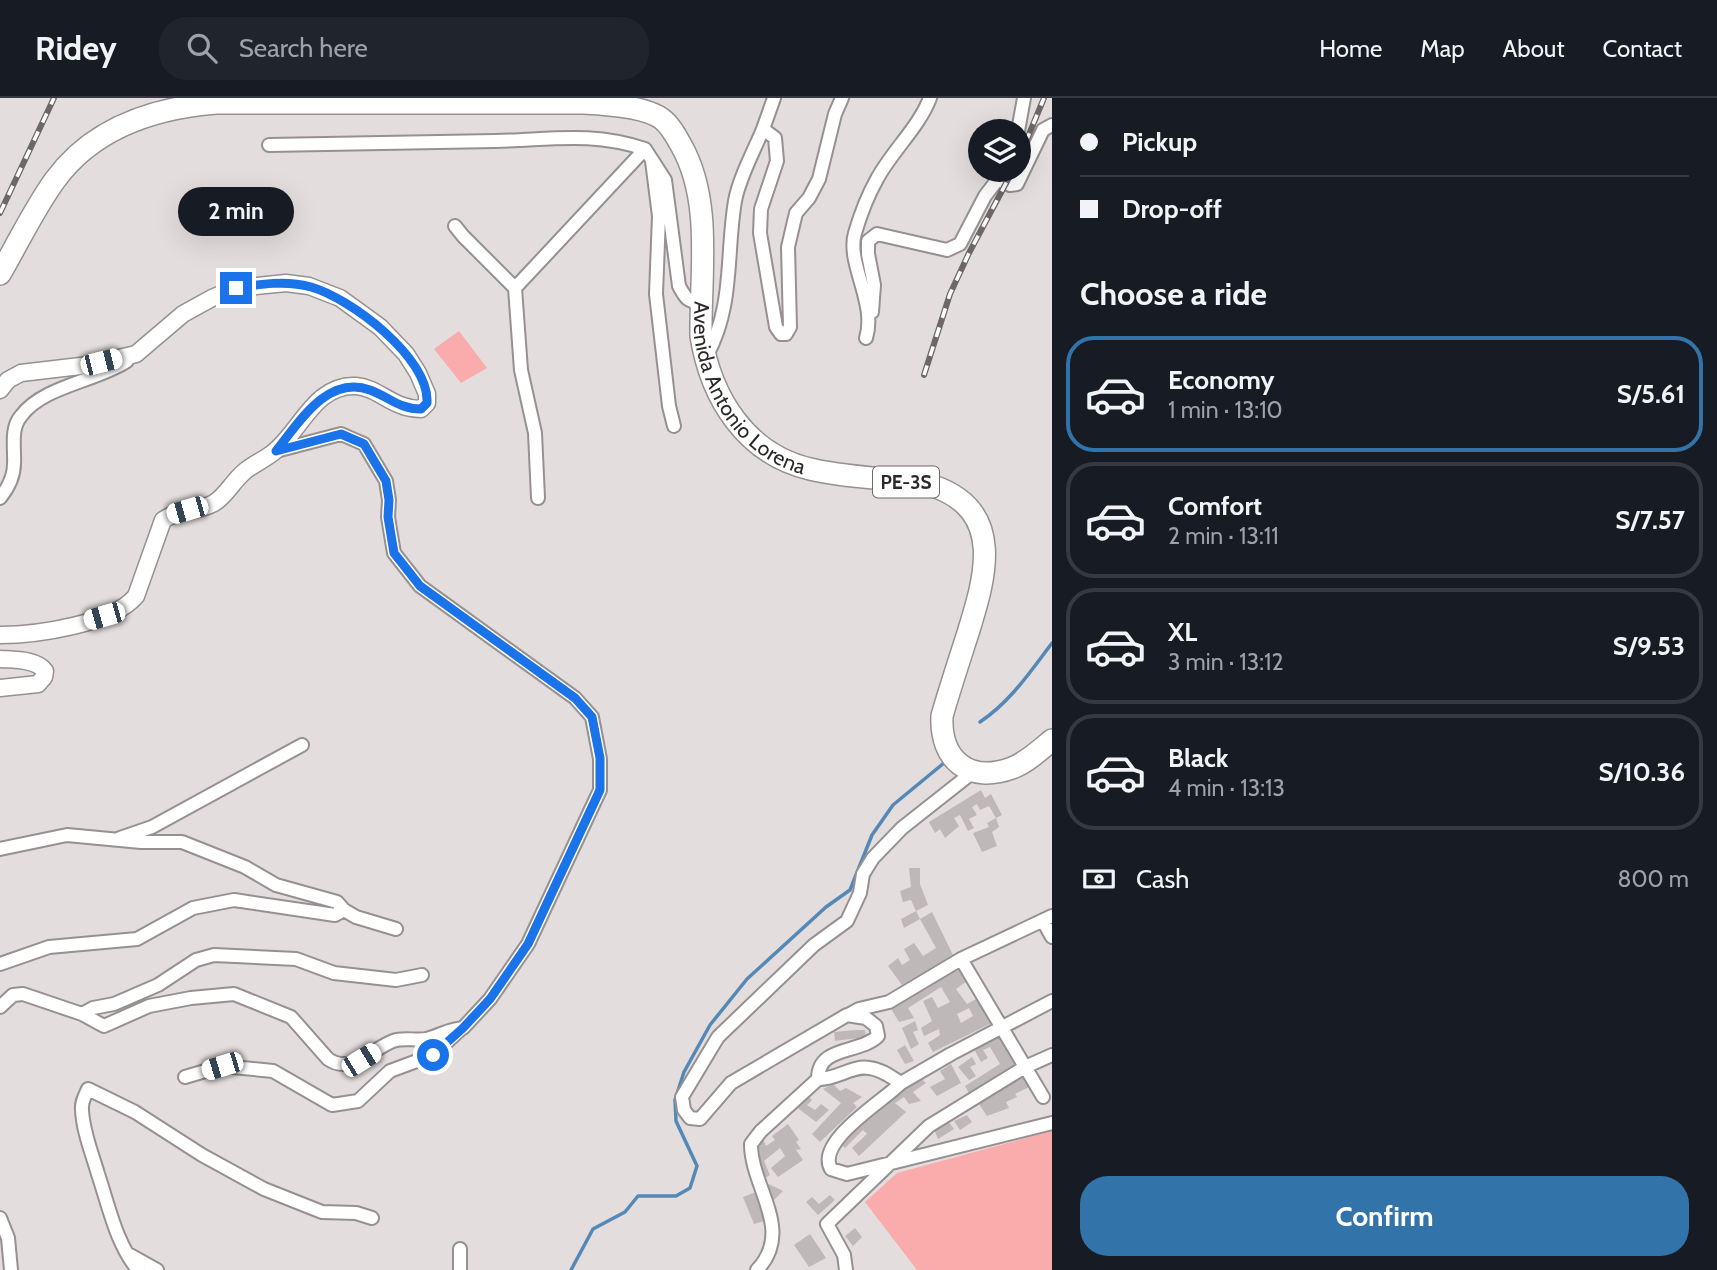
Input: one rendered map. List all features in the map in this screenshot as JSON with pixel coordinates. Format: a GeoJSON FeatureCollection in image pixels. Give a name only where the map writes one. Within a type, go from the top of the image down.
{"type":"FeatureCollection","features":[{"type":"Feature","properties":{"kind":"highway","name":"Avenida Antonio Lorena"},"geometry":{"type":"LineString","coordinates":[[0,274],[55,181],[77,154],[119,126],[144,116],[190,105],[616,105],[661,118],[676,136],[694,171],[700,195],[701,336],[711,378],[732,417],[753,440],[776,456],[808,469],[933,486],[956,498],[973,514],[984,538],[986,562],[978,601],[942,716],[941,733],[950,755],[962,767],[973,772]]}},
{"type":"Feature","properties":{"kind":"highway"},"geometry":{"type":"LineString","coordinates":[[973,772],[997,772],[1014,768],[1052,740]]}},
{"type":"Feature","properties":{"kind":"street"},"geometry":{"type":"LineString","coordinates":[[705,359],[719,334],[727,296],[735,199],[774,98]]}},
{"type":"Feature","properties":{"kind":"street"},"geometry":{"type":"LineString","coordinates":[[763,129],[775,138],[777,161],[761,209],[760,233],[776,327],[780,334],[786,334],[790,327],[788,247],[796,213],[809,198],[818,179],[835,114],[842,98]]}},
{"type":"Feature","properties":{"kind":"street"},"geometry":{"type":"LineString","coordinates":[[866,338],[870,326],[869,314],[853,248],[854,236],[877,178],[930,98]]}},
{"type":"Feature","properties":{"kind":"street"},"geometry":{"type":"LineString","coordinates":[[1020,119],[1024,98]]}},
{"type":"Feature","properties":{"kind":"street"},"geometry":{"type":"LineString","coordinates":[[1031,155],[1043,130],[1052,125]]}},
{"type":"Feature","properties":{"kind":"street"},"geometry":{"type":"LineString","coordinates":[[269,145],[499,141],[556,137],[606,138],[645,149],[665,180],[679,286],[685,298],[691,302],[701,302]]}},
{"type":"Feature","properties":{"kind":"street"},"geometry":{"type":"LineString","coordinates":[[515,288],[645,149]]}},
{"type":"Feature","properties":{"kind":"street"},"geometry":{"type":"LineString","coordinates":[[652,160],[659,216],[656,294],[669,406],[674,426]]}},
{"type":"Feature","properties":{"kind":"street"},"geometry":{"type":"LineString","coordinates":[[869,314],[874,304],[874,285],[868,254],[869,241],[873,236],[877,234],[947,250],[953,249],[960,244],[995,182]]}},
{"type":"Feature","properties":{"kind":"street"},"geometry":{"type":"LineString","coordinates":[[456,226],[515,288],[521,370],[535,433],[538,498]]}},
{"type":"Feature","properties":{"kind":"street"},"geometry":{"type":"LineString","coordinates":[[0,498],[12,480],[13,441],[19,417],[40,400],[122,364],[183,314],[236,288],[286,283],[309,286],[340,298],[380,327],[406,354],[427,394],[427,403],[421,409],[411,409],[398,406],[356,386],[333,391],[320,400],[276,451],[244,472],[216,502],[173,514],[163,520],[136,596],[129,604],[104,616],[64,629],[0,635]]}},
{"type":"Feature","properties":{"kind":"street"},"geometry":{"type":"LineString","coordinates":[[0,390],[8,380],[21,373],[89,365],[136,354]]}},
{"type":"Feature","properties":{"kind":"street"},"geometry":{"type":"LineString","coordinates":[[185,1077],[222,1066],[273,1071],[332,1105],[358,1101],[390,1071],[433,1055],[490,999],[528,944],[600,790],[600,758],[592,717],[575,698],[420,586],[394,553],[386,481],[364,444],[341,434],[276,451]]}},
{"type":"Feature","properties":{"kind":"street"},"geometry":{"type":"LineString","coordinates":[[0,659],[33,663],[45,671],[38,684],[0,688]]}},
{"type":"Feature","properties":{"kind":"street"},"geometry":{"type":"LineString","coordinates":[[117,839],[152,827],[302,746]]}},
{"type":"Feature","properties":{"kind":"street"},"geometry":{"type":"LineString","coordinates":[[973,772],[902,828],[873,858],[863,874],[860,893],[846,921],[814,945],[718,1037],[682,1097],[684,1110],[690,1118],[700,1119],[731,1083],[859,1009],[889,1002],[961,960],[1048,919],[1052,937]]}},
{"type":"Feature","properties":{"kind":"street"},"geometry":{"type":"LineString","coordinates":[[0,849],[66,835],[186,843],[244,867],[276,885],[337,902],[356,917],[396,929]]}},
{"type":"Feature","properties":{"kind":"street"},"geometry":{"type":"LineString","coordinates":[[0,964],[49,947],[137,939],[156,931],[193,908],[223,901],[255,902],[335,915],[344,910]]}},
{"type":"Feature","properties":{"kind":"street"},"geometry":{"type":"LineString","coordinates":[[82,1014],[158,985],[196,960],[214,955],[296,959],[334,973],[396,979],[422,975]]}},
{"type":"Feature","properties":{"kind":"street"},"geometry":{"type":"LineString","coordinates":[[961,960],[1043,1097]]}},
{"type":"Feature","properties":{"kind":"street"},"geometry":{"type":"LineString","coordinates":[[0,1007],[13,995],[23,994],[82,1014],[104,1026],[149,1006],[234,994],[291,1017],[328,1059],[342,1064],[361,1060],[397,1040],[426,1039],[463,1028]]}},
{"type":"Feature","properties":{"kind":"street"},"geometry":{"type":"LineString","coordinates":[[1052,1001],[901,1083],[839,1137],[829,1152],[828,1159],[831,1169],[848,1174],[1052,1123]]}},
{"type":"Feature","properties":{"kind":"street"},"geometry":{"type":"LineString","coordinates":[[757,1270],[768,1259],[773,1240],[773,1224],[753,1160],[751,1144],[761,1131],[818,1079],[820,1067],[829,1057],[839,1051],[865,1045],[878,1036],[876,1026],[866,1018],[847,1016]]}},
{"type":"Feature","properties":{"kind":"street"},"geometry":{"type":"LineString","coordinates":[[846,1270],[844,1255],[827,1224],[929,1126],[1025,1068],[1052,1055]]}},
{"type":"Feature","properties":{"kind":"street"},"geometry":{"type":"LineString","coordinates":[[818,1079],[833,1079],[868,1067],[901,1083]]}},
{"type":"Feature","properties":{"kind":"street"},"geometry":{"type":"LineString","coordinates":[[138,1270],[116,1230],[84,1126],[82,1106],[88,1089],[135,1112],[264,1189],[322,1212],[356,1213],[372,1218]]}},
{"type":"Feature","properties":{"kind":"street"},"geometry":{"type":"LineString","coordinates":[[0,1218],[8,1238],[11,1270]]}},
{"type":"Feature","properties":{"kind":"street"},"geometry":{"type":"LineString","coordinates":[[460,1249],[460,1270]]}},
{"type":"Feature","properties":{"kind":"street"},"geometry":{"type":"LineString","coordinates":[[127,1253],[157,1270]]}},
{"type":"Feature","properties":{"kind":"shaded area"},"geometry":{"type":"Polygon","coordinates":[[[459,331],[487,368],[461,383],[434,349],[459,331]]]}},
{"type":"Feature","properties":{"kind":"shaded area"},"geometry":{"type":"Polygon","coordinates":[[[1052,1131],[1052,1270],[917,1270],[865,1202],[897,1173],[1052,1131]]]}},
{"type":"Feature","properties":{"kind":"building"},"geometry":{"type":"Polygon","coordinates":[[[981,790],[985,798],[991,794],[1002,815],[996,818],[989,806],[980,810],[977,804],[972,807],[977,815],[969,819],[974,828],[968,831],[960,815],[954,818],[959,826],[945,838],[940,829],[935,833],[929,822],[981,790]]]}},
{"type":"Feature","properties":{"kind":"building"},"geometry":{"type":"Polygon","coordinates":[[[996,818],[999,827],[992,832],[997,846],[982,852],[973,833],[989,827],[987,823],[996,818]]]}},
{"type":"Feature","properties":{"kind":"building"},"geometry":{"type":"Polygon","coordinates":[[[909,868],[920,868],[920,884],[928,905],[916,911],[911,900],[903,902],[900,891],[911,887],[909,868]]]}},
{"type":"Feature","properties":{"kind":"building"},"geometry":{"type":"Polygon","coordinates":[[[916,911],[920,919],[904,928],[901,919],[916,911]]]}},
{"type":"Feature","properties":{"kind":"building"},"geometry":{"type":"Polygon","coordinates":[[[932,912],[953,955],[902,985],[888,966],[898,958],[902,965],[910,960],[904,949],[914,943],[923,956],[936,948],[920,919],[932,912]]]}},
{"type":"Feature","properties":{"kind":"building"},"geometry":{"type":"Polygon","coordinates":[[[961,969],[967,981],[956,989],[967,1004],[978,998],[990,1024],[933,1052],[928,1043],[940,1035],[939,1029],[924,1036],[921,1028],[932,1021],[923,1001],[932,997],[938,1008],[950,1002],[941,987],[908,1008],[914,1018],[899,1022],[890,1007],[947,974],[961,969]],[[969,1008],[957,1014],[961,1023],[973,1016],[969,1008]]]}},
{"type":"Feature","properties":{"kind":"building"},"geometry":{"type":"Polygon","coordinates":[[[915,1021],[918,1030],[913,1032],[919,1044],[911,1049],[902,1028],[915,1021]]]}},
{"type":"Feature","properties":{"kind":"building"},"geometry":{"type":"Polygon","coordinates":[[[865,1030],[866,1037],[835,1041],[834,1032],[865,1030]]]}},
{"type":"Feature","properties":{"kind":"building"},"geometry":{"type":"Polygon","coordinates":[[[998,1035],[1017,1066],[970,1095],[965,1086],[1000,1064],[990,1047],[983,1050],[988,1058],[981,1062],[973,1047],[998,1035]]]}},
{"type":"Feature","properties":{"kind":"building"},"geometry":{"type":"Polygon","coordinates":[[[905,1045],[914,1061],[905,1064],[897,1050],[905,1045]]]}},
{"type":"Feature","properties":{"kind":"building"},"geometry":{"type":"Polygon","coordinates":[[[972,1057],[976,1064],[970,1067],[976,1076],[969,1080],[958,1067],[972,1057]]]}},
{"type":"Feature","properties":{"kind":"building"},"geometry":{"type":"Polygon","coordinates":[[[951,1064],[961,1083],[937,1096],[930,1087],[945,1079],[940,1071],[951,1064]]]}},
{"type":"Feature","properties":{"kind":"building"},"geometry":{"type":"Polygon","coordinates":[[[917,1075],[926,1083],[913,1092],[921,1101],[909,1104],[904,1097],[895,1103],[906,1112],[859,1156],[852,1148],[867,1134],[863,1130],[845,1148],[838,1142],[917,1075]]]}},
{"type":"Feature","properties":{"kind":"building"},"geometry":{"type":"Polygon","coordinates":[[[1025,1075],[1031,1086],[1006,1102],[1009,1108],[987,1116],[977,1101],[1025,1075]]]}},
{"type":"Feature","properties":{"kind":"building"},"geometry":{"type":"Polygon","coordinates":[[[833,1084],[840,1091],[846,1088],[862,1097],[853,1103],[857,1107],[820,1142],[812,1134],[841,1103],[823,1089],[833,1084]]]}},
{"type":"Feature","properties":{"kind":"building"},"geometry":{"type":"Polygon","coordinates":[[[807,1095],[812,1100],[807,1105],[815,1110],[821,1104],[829,1110],[816,1122],[795,1106],[807,1095]]]}},
{"type":"Feature","properties":{"kind":"building"},"geometry":{"type":"Polygon","coordinates":[[[967,1115],[972,1122],[960,1130],[954,1121],[967,1115]]]}},
{"type":"Feature","properties":{"kind":"building"},"geometry":{"type":"Polygon","coordinates":[[[948,1121],[954,1129],[938,1139],[934,1129],[948,1121]]]}},
{"type":"Feature","properties":{"kind":"building"},"geometry":{"type":"Polygon","coordinates":[[[788,1124],[799,1140],[796,1142],[801,1149],[796,1150],[803,1160],[778,1177],[771,1168],[785,1156],[780,1148],[764,1161],[770,1175],[763,1179],[753,1156],[760,1154],[755,1143],[763,1139],[766,1146],[775,1140],[772,1136],[788,1124]]]}},
{"type":"Feature","properties":{"kind":"building"},"geometry":{"type":"Polygon","coordinates":[[[769,1184],[783,1191],[769,1205],[762,1186],[769,1184]]]}},
{"type":"Feature","properties":{"kind":"building"},"geometry":{"type":"Polygon","coordinates":[[[756,1192],[767,1220],[754,1224],[743,1197],[756,1192]]]}},
{"type":"Feature","properties":{"kind":"building"},"geometry":{"type":"Polygon","coordinates":[[[830,1195],[835,1200],[818,1215],[806,1202],[812,1197],[819,1204],[830,1195]]]}},
{"type":"Feature","properties":{"kind":"building"},"geometry":{"type":"Polygon","coordinates":[[[855,1228],[862,1237],[853,1246],[845,1236],[855,1228]]]}},
{"type":"Feature","properties":{"kind":"building"},"geometry":{"type":"Polygon","coordinates":[[[810,1234],[826,1258],[809,1267],[794,1245],[810,1234]]]}},
{"type":"Feature","properties":{"kind":"waterway"},"geometry":{"type":"LineString","coordinates":[[980,722],[1011,695],[1052,643]]}},
{"type":"Feature","properties":{"kind":"waterway"},"geometry":{"type":"LineString","coordinates":[[571,1270],[593,1229],[625,1212],[638,1196],[676,1196],[690,1188],[697,1166],[676,1121],[675,1100],[684,1072],[710,1025],[747,979],[826,907],[850,890],[872,835],[893,805],[944,763]]}},
{"type":"Feature","properties":{"kind":"railway"},"geometry":{"type":"LineString","coordinates":[[0,213],[54,98]]}},
{"type":"Feature","properties":{"kind":"railway"},"geometry":{"type":"LineString","coordinates":[[1031,130],[1044,98]]}},
{"type":"Feature","properties":{"kind":"railway"},"geometry":{"type":"LineString","coordinates":[[924,375],[950,294],[1007,182]]}},
{"type":"Feature","properties":{"kind":"route"},"geometry":{"type":"LineString","coordinates":[[236,288],[286,283],[309,286],[331,294],[380,327],[406,354],[427,394],[427,403],[421,409],[398,406],[371,390],[356,386],[333,391],[320,400],[276,451],[341,434],[364,444],[386,481],[394,553],[420,586],[575,698],[592,717],[600,758],[600,790],[563,874],[528,944],[490,999],[433,1055]]}}]}
